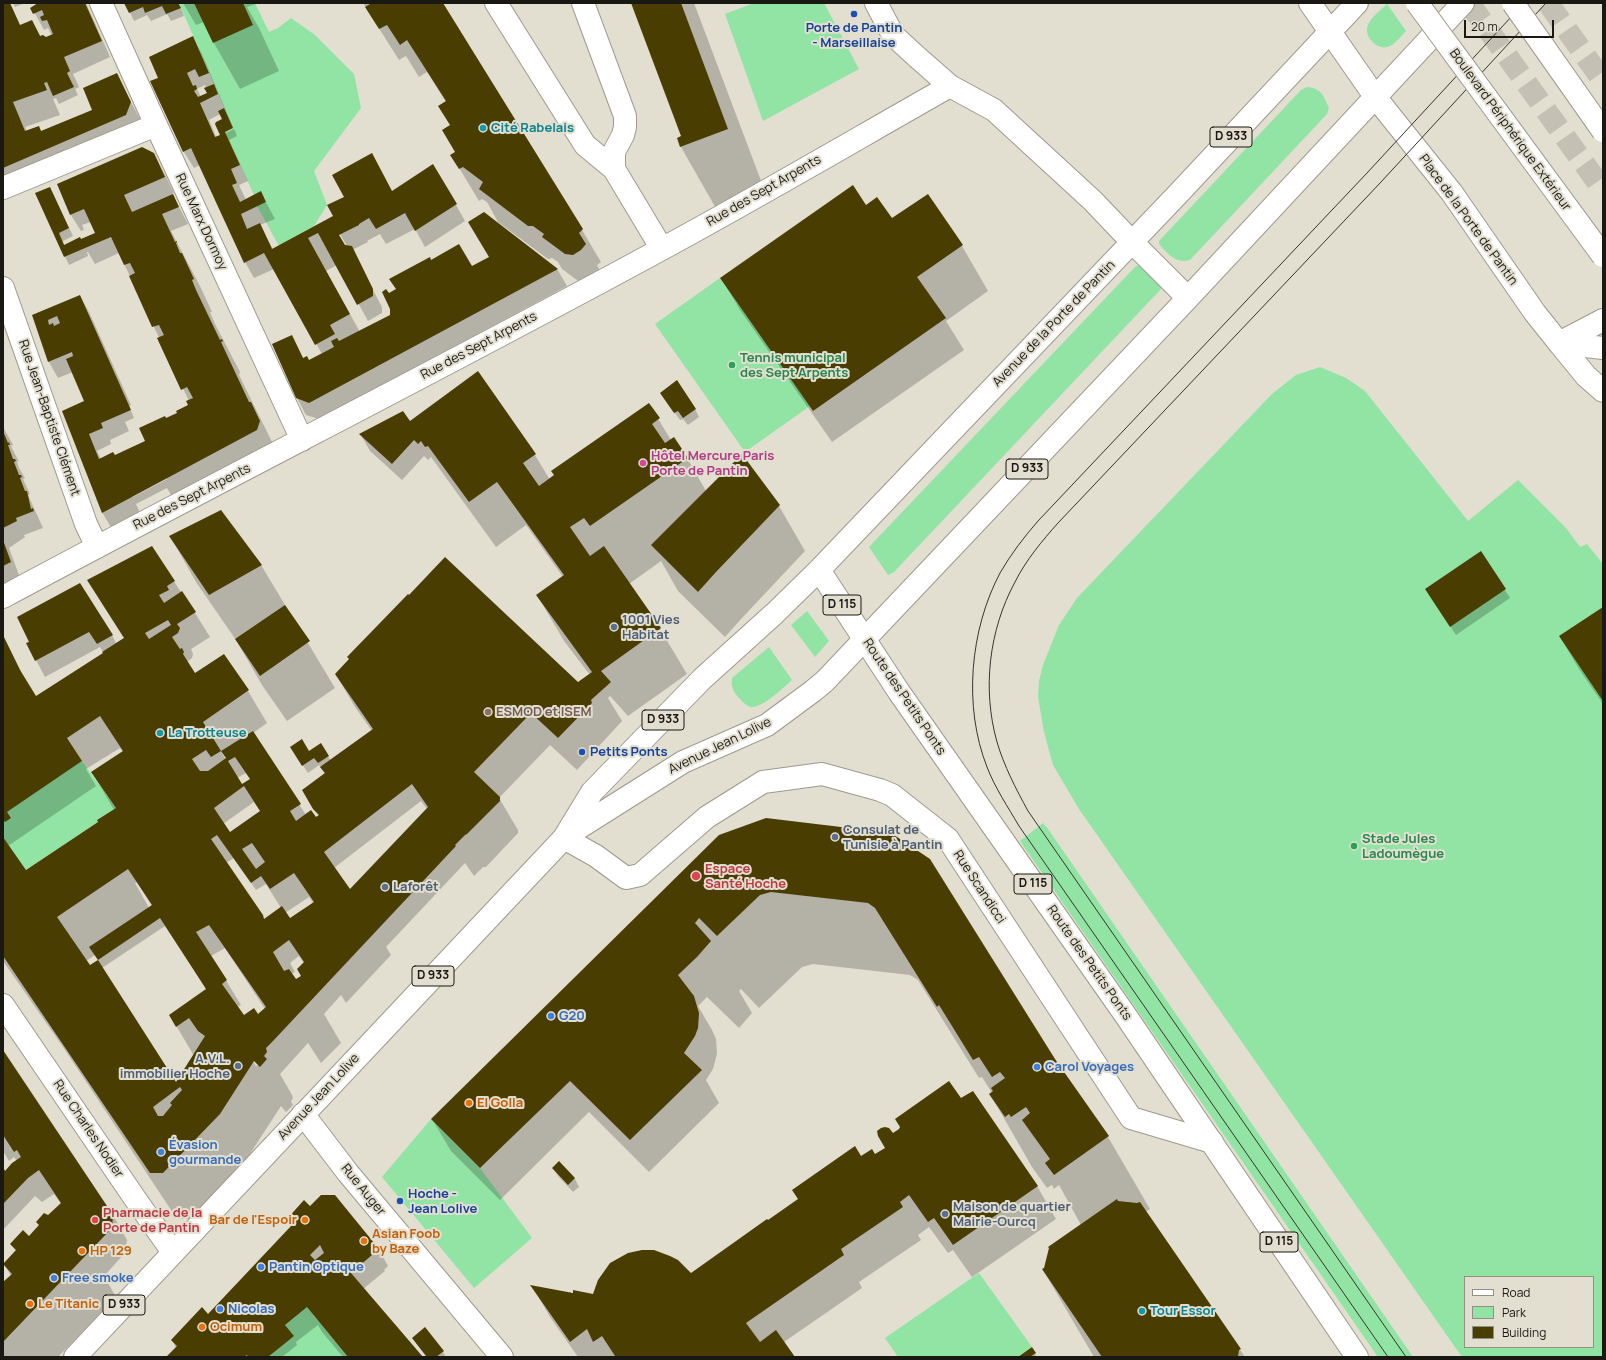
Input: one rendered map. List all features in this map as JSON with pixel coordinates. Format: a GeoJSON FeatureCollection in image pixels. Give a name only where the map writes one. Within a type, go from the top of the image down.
{"type":"FeatureCollection","features":[{"type":"Feature","properties":{"kind":"main road","name":"Rue Marx Dormoy"},"geometry":{"type":"LineString","coordinates":[[101,3],[302,440]]}},
{"type":"Feature","properties":{"kind":"main road"},"geometry":{"type":"LineString","coordinates":[[496,3],[585,145],[614,169],[662,249]]}},
{"type":"Feature","properties":{"kind":"main road"},"geometry":{"type":"LineString","coordinates":[[583,3],[625,116],[623,135],[614,152],[614,169]]}},
{"type":"Feature","properties":{"kind":"main road"},"geometry":{"type":"LineString","coordinates":[[876,3],[893,35],[950,86],[994,110],[1093,201],[1188,298]]}},
{"type":"Feature","properties":{"kind":"main road","name":"Place de la Porte de Pantin"},"geometry":{"type":"LineString","coordinates":[[1310,3],[1376,98],[1452,193],[1535,313],[1586,376],[1603,392]]}},
{"type":"Feature","properties":{"kind":"main road","name":"D 933"},"geometry":{"type":"LineString","coordinates":[[1330,33],[1357,3]]}},
{"type":"Feature","properties":{"kind":"main road","name":"Boulevard Périphérique Extérieur"},"geometry":{"type":"LineString","coordinates":[[1417,3],[1603,256]]}},
{"type":"Feature","properties":{"kind":"main road","name":"D 933"},"geometry":{"type":"LineString","coordinates":[[865,640],[1376,98],[1463,3]]}},
{"type":"Feature","properties":{"kind":"main road"},"geometry":{"type":"LineString","coordinates":[[1513,3],[1603,131]]}},
{"type":"Feature","properties":{"kind":"main road","name":"Avenue de la Porte de Pantin"},"geometry":{"type":"LineString","coordinates":[[775,613],[819,570],[1330,33]]}},
{"type":"Feature","properties":{"kind":"main road","name":"Rue des Sept Arpents"},"geometry":{"type":"LineString","coordinates":[[3,597],[662,249],[950,86]]}},
{"type":"Feature","properties":{"kind":"main road"},"geometry":{"type":"LineString","coordinates":[[3,188],[156,125]]}},
{"type":"Feature","properties":{"kind":"main road","name":"Rue Jean-Baptiste Clément"},"geometry":{"type":"LineString","coordinates":[[3,288],[86,524],[97,547]]}},
{"type":"Feature","properties":{"kind":"main road"},"geometry":{"type":"LineString","coordinates":[[1560,343],[1603,320]]}},
{"type":"Feature","properties":{"kind":"main road"},"geometry":{"type":"LineString","coordinates":[[1560,343],[1603,348]]}},
{"type":"Feature","properties":{"kind":"main road","name":"Route des Petits Ponts"},"geometry":{"type":"LineString","coordinates":[[819,570],[908,705],[1126,1016],[1357,1357]]}},
{"type":"Feature","properties":{"kind":"main road","name":"Avenue Jean Lolive"},"geometry":{"type":"LineString","coordinates":[[75,1357],[302,1114],[564,838],[592,792],[702,679],[775,613]]}},
{"type":"Feature","properties":{"kind":"main road","name":"Avenue Jean Lolive"},"geometry":{"type":"LineString","coordinates":[[564,838],[682,762],[767,725],[813,691],[865,640]]}},
{"type":"Feature","properties":{"kind":"main road","name":"Rue Scandicci"},"geometry":{"type":"LineString","coordinates":[[564,838],[596,856],[626,878],[640,875],[707,817],[763,782],[822,774],[880,790],[892,795],[948,839],[1131,1118],[1212,1142]]}},
{"type":"Feature","properties":{"kind":"main road","name":"Rue Charles Nodier"},"geometry":{"type":"LineString","coordinates":[[3,1005],[173,1252]]}},
{"type":"Feature","properties":{"kind":"main road","name":"Rue Auger"},"geometry":{"type":"LineString","coordinates":[[302,1114],[348,1173],[502,1357]]}},
{"type":"Feature","properties":{"kind":"green space"},"geometry":{"type":"Polygon","coordinates":[[[179,3],[255,3],[269,32],[278,28],[291,18],[315,35],[354,74],[361,108],[314,171],[327,205],[314,226],[279,246],[257,206],[266,202],[261,192],[254,195],[225,132],[233,128],[179,3]]]}},
{"type":"Feature","properties":{"kind":"green space"},"geometry":{"type":"Polygon","coordinates":[[[754,3],[824,3],[859,69],[763,121],[725,14],[754,3]]]}},
{"type":"Feature","properties":{"kind":"green space"},"geometry":{"type":"Polygon","coordinates":[[[1387,4],[1406,31],[1392,45],[1383,47],[1372,41],[1367,33],[1367,29],[1371,19],[1387,4]]]}},
{"type":"Feature","properties":{"kind":"green space"},"geometry":{"type":"Polygon","coordinates":[[[1307,87],[1316,89],[1321,93],[1329,108],[1327,114],[1190,260],[1180,261],[1169,255],[1159,244],[1159,241],[1301,90],[1307,87]]]}},
{"type":"Feature","properties":{"kind":"green space"},"geometry":{"type":"Polygon","coordinates":[[[1139,265],[1159,282],[1161,289],[894,572],[888,575],[869,547],[1135,267],[1139,265]]]}},
{"type":"Feature","properties":{"kind":"green space","name":"Tennis municipal des Sept Arpents"},"geometry":{"type":"Polygon","coordinates":[[[720,278],[810,406],[745,452],[655,324],[720,278]]]}},
{"type":"Feature","properties":{"kind":"green space","name":"Stade Jules Ladoumègue"},"geometry":{"type":"Polygon","coordinates":[[[1320,367],[1346,378],[1365,391],[1468,521],[1518,480],[1566,528],[1580,547],[1587,544],[1603,564],[1603,1357],[1462,1357],[1079,809],[1053,765],[1044,732],[1038,697],[1039,681],[1043,665],[1059,625],[1077,598],[1272,394],[1296,375],[1320,367]]]}},
{"type":"Feature","properties":{"kind":"green space"},"geometry":{"type":"Polygon","coordinates":[[[807,611],[829,641],[815,657],[791,625],[807,611]]]}},
{"type":"Feature","properties":{"kind":"green space"},"geometry":{"type":"Polygon","coordinates":[[[769,647],[792,680],[767,701],[751,707],[746,705],[737,696],[732,686],[732,678],[769,647]]]}},
{"type":"Feature","properties":{"kind":"green space"},"geometry":{"type":"Polygon","coordinates":[[[82,761],[116,808],[97,820],[98,822],[26,870],[3,837],[3,819],[5,821],[11,818],[7,812],[82,761]]]}},
{"type":"Feature","properties":{"kind":"green space"},"geometry":{"type":"Polygon","coordinates":[[[1043,823],[1413,1357],[1378,1357],[1020,841],[1043,823]]]}},
{"type":"Feature","properties":{"kind":"green space"},"geometry":{"type":"Polygon","coordinates":[[[431,1119],[480,1168],[532,1238],[474,1288],[382,1177],[431,1119]]]}},
{"type":"Feature","properties":{"kind":"green space"},"geometry":{"type":"Polygon","coordinates":[[[979,1273],[1032,1347],[1018,1357],[898,1357],[885,1338],[979,1273]]]}},
{"type":"Feature","properties":{"kind":"green space"},"geometry":{"type":"Polygon","coordinates":[[[307,1307],[348,1357],[268,1357],[293,1336],[285,1325],[307,1307]]]}},
{"type":"Feature","properties":{"kind":"building"},"geometry":{"type":"Polygon","coordinates":[[[3,3],[10,3],[20,25],[32,20],[40,36],[43,35],[46,37],[53,34],[47,20],[42,21],[40,17],[44,15],[42,10],[33,14],[30,8],[38,3],[85,3],[102,41],[64,57],[70,71],[67,73],[74,87],[53,96],[47,82],[44,83],[47,90],[13,102],[25,131],[39,126],[41,131],[92,110],[83,88],[117,73],[131,102],[126,115],[3,168],[3,3]]]}},
{"type":"Feature","properties":{"kind":"building"},"geometry":{"type":"Polygon","coordinates":[[[124,3],[178,3],[181,8],[166,14],[162,6],[145,13],[143,7],[129,13],[124,3]]]}},
{"type":"Feature","properties":{"kind":"building"},"geometry":{"type":"Polygon","coordinates":[[[194,3],[243,3],[253,25],[213,43],[194,3]]]}},
{"type":"Feature","properties":{"kind":"building","name":"Cité Rabelais"},"geometry":{"type":"Polygon","coordinates":[[[369,3],[443,3],[583,229],[579,233],[586,244],[581,250],[573,255],[565,254],[542,237],[544,234],[533,226],[528,226],[479,189],[483,182],[463,167],[459,169],[450,155],[455,152],[442,130],[450,125],[438,106],[446,101],[407,40],[400,45],[387,25],[379,29],[365,7],[370,4],[369,3]]]}},
{"type":"Feature","properties":{"kind":"building"},"geometry":{"type":"Polygon","coordinates":[[[631,3],[681,3],[728,129],[680,147],[677,138],[681,136],[631,3]]]}},
{"type":"Feature","properties":{"kind":"building"},"geometry":{"type":"Polygon","coordinates":[[[193,36],[209,73],[199,77],[195,69],[187,73],[193,86],[196,85],[197,89],[194,91],[198,97],[207,93],[204,88],[214,84],[218,94],[200,103],[215,137],[220,135],[215,124],[222,119],[218,111],[224,108],[233,128],[225,132],[240,165],[231,169],[237,183],[232,185],[240,202],[261,191],[266,202],[241,214],[247,229],[260,223],[272,249],[333,216],[327,205],[344,197],[332,175],[372,153],[392,191],[433,164],[457,204],[415,231],[405,213],[376,229],[369,218],[339,235],[345,245],[352,246],[373,289],[373,296],[357,305],[318,233],[308,238],[350,314],[330,325],[335,334],[315,345],[264,253],[244,263],[191,148],[183,152],[150,81],[158,78],[149,57],[193,36]]]}},
{"type":"Feature","properties":{"kind":"building"},"geometry":{"type":"Polygon","coordinates":[[[142,147],[154,153],[165,177],[124,195],[132,212],[173,194],[179,207],[162,214],[175,242],[177,241],[176,243],[180,253],[182,253],[194,279],[192,280],[196,290],[220,340],[222,339],[223,341],[221,342],[249,402],[251,402],[260,421],[257,430],[102,513],[62,411],[84,401],[66,359],[73,356],[72,352],[48,362],[32,315],[80,295],[131,410],[101,423],[103,428],[89,434],[99,459],[113,452],[115,455],[145,441],[139,428],[165,416],[166,418],[177,413],[176,411],[188,405],[186,401],[193,398],[187,387],[181,390],[157,338],[164,335],[159,325],[152,327],[129,276],[135,273],[130,263],[124,265],[111,237],[64,257],[35,193],[50,187],[69,228],[59,233],[64,245],[80,237],[81,239],[95,233],[84,209],[70,215],[57,184],[142,147]],[[57,316],[48,320],[49,325],[53,323],[54,326],[60,323],[57,316]]]}},
{"type":"Feature","properties":{"kind":"building"},"geometry":{"type":"Polygon","coordinates":[[[853,185],[866,205],[877,197],[892,218],[928,194],[963,245],[917,277],[946,318],[813,411],[720,278],[853,185]]]}},
{"type":"Feature","properties":{"kind":"building"},"geometry":{"type":"Polygon","coordinates":[[[484,212],[558,269],[309,403],[296,398],[272,344],[292,335],[303,358],[307,356],[309,360],[334,347],[331,341],[337,338],[339,341],[390,315],[390,309],[382,292],[386,289],[389,293],[396,289],[389,279],[430,257],[431,260],[459,244],[472,266],[489,257],[468,222],[484,212]]]}},
{"type":"Feature","properties":{"kind":"building"},"geometry":{"type":"Polygon","coordinates":[[[478,371],[536,454],[523,463],[539,486],[554,475],[551,471],[649,403],[660,418],[652,424],[665,443],[674,437],[688,458],[590,526],[584,518],[570,527],[590,556],[604,546],[661,628],[601,671],[611,682],[591,700],[592,703],[558,738],[531,713],[474,772],[500,797],[500,801],[455,845],[456,846],[266,1048],[267,1052],[264,1056],[267,1059],[260,1067],[254,1061],[220,1114],[163,1173],[150,1173],[3,956],[3,837],[26,870],[98,822],[97,820],[116,808],[91,772],[123,751],[100,716],[67,738],[82,761],[7,812],[11,818],[5,822],[3,819],[3,635],[20,670],[36,696],[124,638],[87,580],[152,546],[175,581],[167,586],[169,590],[159,595],[164,603],[182,591],[196,612],[177,624],[180,628],[178,633],[172,637],[180,649],[182,648],[184,652],[183,654],[195,673],[224,654],[249,690],[203,722],[221,751],[253,731],[301,804],[290,811],[296,821],[311,810],[316,817],[319,815],[313,809],[302,790],[325,773],[320,767],[373,729],[335,674],[349,659],[347,657],[445,557],[578,682],[592,672],[536,595],[564,575],[497,482],[469,502],[428,446],[425,447],[421,441],[418,444],[414,440],[392,464],[359,434],[403,411],[410,421],[478,371]],[[168,620],[145,633],[149,639],[171,625],[168,620]],[[206,750],[192,759],[200,771],[208,771],[226,758],[221,751],[211,757],[206,750]],[[235,757],[228,761],[242,784],[250,779],[235,757]],[[412,784],[324,852],[350,889],[428,807],[412,784]],[[244,786],[214,808],[230,832],[260,811],[244,786]],[[217,835],[211,839],[263,915],[264,919],[282,906],[290,918],[314,902],[294,873],[270,889],[261,876],[251,883],[217,835]],[[252,843],[242,849],[256,869],[265,862],[252,843]],[[128,869],[57,917],[90,965],[98,960],[89,947],[152,905],[128,869]],[[160,918],[98,960],[176,1082],[205,1036],[198,1031],[189,1018],[176,1027],[169,1015],[206,989],[160,918]],[[209,925],[196,932],[227,980],[222,984],[244,1015],[254,1008],[258,1014],[266,1007],[209,925]],[[289,940],[273,952],[284,971],[289,969],[296,979],[301,976],[297,969],[304,962],[289,940]],[[180,1087],[153,1107],[158,1116],[163,1116],[172,1105],[170,1103],[182,1090],[180,1087]]]}},
{"type":"Feature","properties":{"kind":"building"},"geometry":{"type":"Polygon","coordinates":[[[677,380],[696,409],[683,418],[678,411],[674,413],[660,393],[677,380]]]}},
{"type":"Feature","properties":{"kind":"building"},"geometry":{"type":"Polygon","coordinates":[[[3,431],[8,443],[9,442],[10,445],[8,445],[13,459],[16,461],[14,462],[19,475],[22,477],[20,478],[25,491],[27,491],[31,509],[33,508],[34,511],[16,518],[17,521],[3,528],[3,431]]]}},
{"type":"Feature","properties":{"kind":"building"},"geometry":{"type":"Polygon","coordinates":[[[742,454],[780,505],[698,592],[651,545],[742,454]]]}},
{"type":"Feature","properties":{"kind":"building"},"geometry":{"type":"Polygon","coordinates":[[[221,510],[262,565],[209,595],[169,536],[221,510]]]}},
{"type":"Feature","properties":{"kind":"building"},"geometry":{"type":"Polygon","coordinates":[[[3,540],[11,562],[3,566],[3,540]]]}},
{"type":"Feature","properties":{"kind":"building"},"geometry":{"type":"Polygon","coordinates":[[[1481,551],[1506,589],[1450,627],[1425,589],[1481,551]]]}},
{"type":"Feature","properties":{"kind":"building"},"geometry":{"type":"Polygon","coordinates":[[[80,583],[113,635],[97,644],[89,632],[35,661],[26,643],[29,642],[17,617],[80,583]]]}},
{"type":"Feature","properties":{"kind":"building"},"geometry":{"type":"Polygon","coordinates":[[[285,605],[310,641],[260,676],[235,639],[285,605]]]}},
{"type":"Feature","properties":{"kind":"building"},"geometry":{"type":"Polygon","coordinates":[[[1603,607],[1603,701],[1559,636],[1603,607]]]}},
{"type":"Feature","properties":{"kind":"building"},"geometry":{"type":"Polygon","coordinates":[[[302,739],[309,751],[321,743],[329,756],[318,763],[314,758],[302,766],[290,747],[302,739]]]}},
{"type":"Feature","properties":{"kind":"building"},"geometry":{"type":"Polygon","coordinates":[[[766,818],[891,833],[930,859],[1055,1059],[1109,1136],[1054,1175],[1045,1163],[1050,1159],[1022,1120],[1030,1113],[1026,1107],[1011,1117],[1009,1114],[1005,1117],[989,1094],[993,1091],[991,1088],[1005,1078],[1000,1072],[992,1077],[979,1057],[973,1060],[939,1005],[937,1007],[875,908],[868,903],[771,892],[760,895],[717,936],[699,918],[695,923],[711,941],[678,975],[694,996],[699,1013],[698,1028],[695,1036],[684,1053],[702,1070],[630,1140],[570,1081],[480,1168],[431,1119],[719,835],[766,818]]]}},
{"type":"Feature","properties":{"kind":"building"},"geometry":{"type":"Polygon","coordinates":[[[3,1050],[113,1215],[112,1228],[3,1342],[3,1282],[12,1274],[3,1264],[16,1250],[10,1244],[23,1230],[29,1236],[39,1225],[36,1222],[44,1213],[48,1215],[61,1203],[39,1170],[28,1178],[3,1204],[3,1167],[5,1171],[12,1163],[21,1157],[17,1150],[14,1152],[3,1135],[3,1050]]]}},
{"type":"Feature","properties":{"kind":"building"},"geometry":{"type":"Polygon","coordinates":[[[949,1081],[961,1098],[973,1091],[1038,1186],[953,1245],[934,1218],[928,1222],[909,1195],[900,1202],[903,1207],[841,1249],[844,1255],[746,1323],[760,1342],[776,1330],[795,1357],[613,1357],[615,1356],[602,1336],[593,1342],[587,1329],[570,1342],[530,1285],[573,1293],[573,1290],[593,1294],[598,1280],[610,1263],[628,1253],[642,1250],[654,1250],[670,1256],[678,1260],[691,1273],[798,1199],[792,1190],[855,1146],[861,1156],[872,1149],[875,1154],[885,1148],[878,1136],[877,1131],[885,1127],[889,1128],[893,1133],[899,1129],[900,1127],[895,1119],[949,1081]]]}},
{"type":"Feature","properties":{"kind":"building"},"geometry":{"type":"Polygon","coordinates":[[[559,1161],[575,1178],[568,1185],[552,1168],[559,1161]]]}},
{"type":"Feature","properties":{"kind":"building"},"geometry":{"type":"Polygon","coordinates":[[[321,1195],[335,1195],[379,1249],[351,1273],[423,1357],[348,1357],[307,1307],[285,1325],[294,1336],[268,1357],[248,1357],[247,1355],[244,1357],[166,1357],[177,1346],[171,1340],[202,1307],[208,1314],[292,1225],[286,1220],[304,1200],[310,1206],[321,1195]],[[320,1245],[310,1255],[315,1260],[324,1253],[320,1245]]]}},
{"type":"Feature","properties":{"kind":"building","name":"Tour Essor"},"geometry":{"type":"Polygon","coordinates":[[[1117,1199],[1118,1201],[1140,1202],[1241,1349],[1239,1350],[1238,1357],[1102,1357],[1042,1269],[1044,1268],[1048,1247],[1117,1199]]]}},
{"type":"Feature","properties":{"kind":"building"},"geometry":{"type":"Polygon","coordinates":[[[425,1327],[444,1351],[436,1357],[427,1357],[412,1338],[425,1327]]]}},
{"type":"Feature","properties":{"kind":"building"},"geometry":{"type":"Polygon","coordinates":[[[1032,1347],[1036,1353],[1030,1357],[1018,1357],[1032,1347]]]}},
{"type":"Feature","properties":{"kind":"tunnel"},"geometry":{"type":"LineString","coordinates":[[1469,3],[1603,190]]}},
{"type":"Feature","properties":{"kind":"tunnel"},"geometry":{"type":"LineString","coordinates":[[1548,3],[1603,81]]}},
{"type":"Feature","properties":{"kind":"tram line"},"geometry":{"type":"LineString","coordinates":[[1388,1357],[1019,826],[994,782],[979,743],[975,719],[973,668],[976,643],[990,595],[1004,566],[1028,533],[1367,173],[1524,3]]}},
{"type":"Feature","properties":{"kind":"tram line"},"geometry":{"type":"LineString","coordinates":[[1406,1357],[1028,811],[1007,769],[997,742],[992,722],[989,681],[991,660],[994,640],[1006,600],[1024,566],[1046,537],[1381,182],[1546,3]]}},
{"type":"Feature","properties":{"kind":"place","name":"Porte de Pantin - Marseillaise"},"geometry":{"type":"Point","coordinates":[854,14]}},
{"type":"Feature","properties":{"kind":"place","name":"Cité Rabelais"},"geometry":{"type":"Point","coordinates":[483,128]}},
{"type":"Feature","properties":{"kind":"place","name":"Tennis municipal des Sept Arpents"},"geometry":{"type":"Point","coordinates":[732,365]}},
{"type":"Feature","properties":{"kind":"place","name":"Hôtel Mercure Paris Porte de Pantin"},"geometry":{"type":"Point","coordinates":[643,463]}},
{"type":"Feature","properties":{"kind":"place","name":"1001 Vies Habitat"},"geometry":{"type":"Point","coordinates":[614,627]}},
{"type":"Feature","properties":{"kind":"place","name":"ESMOD et ISEM"},"geometry":{"type":"Point","coordinates":[488,712]}},
{"type":"Feature","properties":{"kind":"place","name":"La Trotteuse"},"geometry":{"type":"Point","coordinates":[160,733]}},
{"type":"Feature","properties":{"kind":"place","name":"Petits Ponts"},"geometry":{"type":"Point","coordinates":[582,752]}},
{"type":"Feature","properties":{"kind":"place","name":"Consulat de Tunisie à Pantin"},"geometry":{"type":"Point","coordinates":[835,837]}},
{"type":"Feature","properties":{"kind":"place","name":"Stade Jules Ladoumègue"},"geometry":{"type":"Point","coordinates":[1354,846]}},
{"type":"Feature","properties":{"kind":"place","name":"Espace Santé Hoche"},"geometry":{"type":"Point","coordinates":[696,876]}},
{"type":"Feature","properties":{"kind":"place","name":"Laforêt"},"geometry":{"type":"Point","coordinates":[385,887]}},
{"type":"Feature","properties":{"kind":"place","name":"G20"},"geometry":{"type":"Point","coordinates":[551,1016]}},
{"type":"Feature","properties":{"kind":"place","name":"A.V.L. immobilier Hoche"},"geometry":{"type":"Point","coordinates":[238,1066]}},
{"type":"Feature","properties":{"kind":"place","name":"Carol Voyages"},"geometry":{"type":"Point","coordinates":[1037,1067]}},
{"type":"Feature","properties":{"kind":"place","name":"El Golla"},"geometry":{"type":"Point","coordinates":[469,1103]}},
{"type":"Feature","properties":{"kind":"place","name":"Évasion gourmande"},"geometry":{"type":"Point","coordinates":[161,1152]}},
{"type":"Feature","properties":{"kind":"place","name":"Hoche - Jean Lolive"},"geometry":{"type":"Point","coordinates":[400,1201]}},
{"type":"Feature","properties":{"kind":"place","name":"Maison de quartier Mairie-Ourcq"},"geometry":{"type":"Point","coordinates":[945,1214]}},
{"type":"Feature","properties":{"kind":"place","name":"Pharmacie de la Porte de Pantin"},"geometry":{"type":"Point","coordinates":[95,1220]}},
{"type":"Feature","properties":{"kind":"place","name":"Bar de l'Espoir"},"geometry":{"type":"Point","coordinates":[305,1220]}},
{"type":"Feature","properties":{"kind":"place","name":"Asian Foob by Baze"},"geometry":{"type":"Point","coordinates":[364,1241]}},
{"type":"Feature","properties":{"kind":"place","name":"HP 129"},"geometry":{"type":"Point","coordinates":[82,1251]}},
{"type":"Feature","properties":{"kind":"place","name":"Pantin Optique"},"geometry":{"type":"Point","coordinates":[261,1267]}},
{"type":"Feature","properties":{"kind":"place","name":"Free smoke"},"geometry":{"type":"Point","coordinates":[54,1278]}},
{"type":"Feature","properties":{"kind":"place","name":"Le Titanic"},"geometry":{"type":"Point","coordinates":[30,1304]}},
{"type":"Feature","properties":{"kind":"place","name":"Nicolas"},"geometry":{"type":"Point","coordinates":[220,1309]}},
{"type":"Feature","properties":{"kind":"place","name":"Tour Essor"},"geometry":{"type":"Point","coordinates":[1142,1311]}},
{"type":"Feature","properties":{"kind":"place","name":"Ocimum"},"geometry":{"type":"Point","coordinates":[202,1327]}}]}
